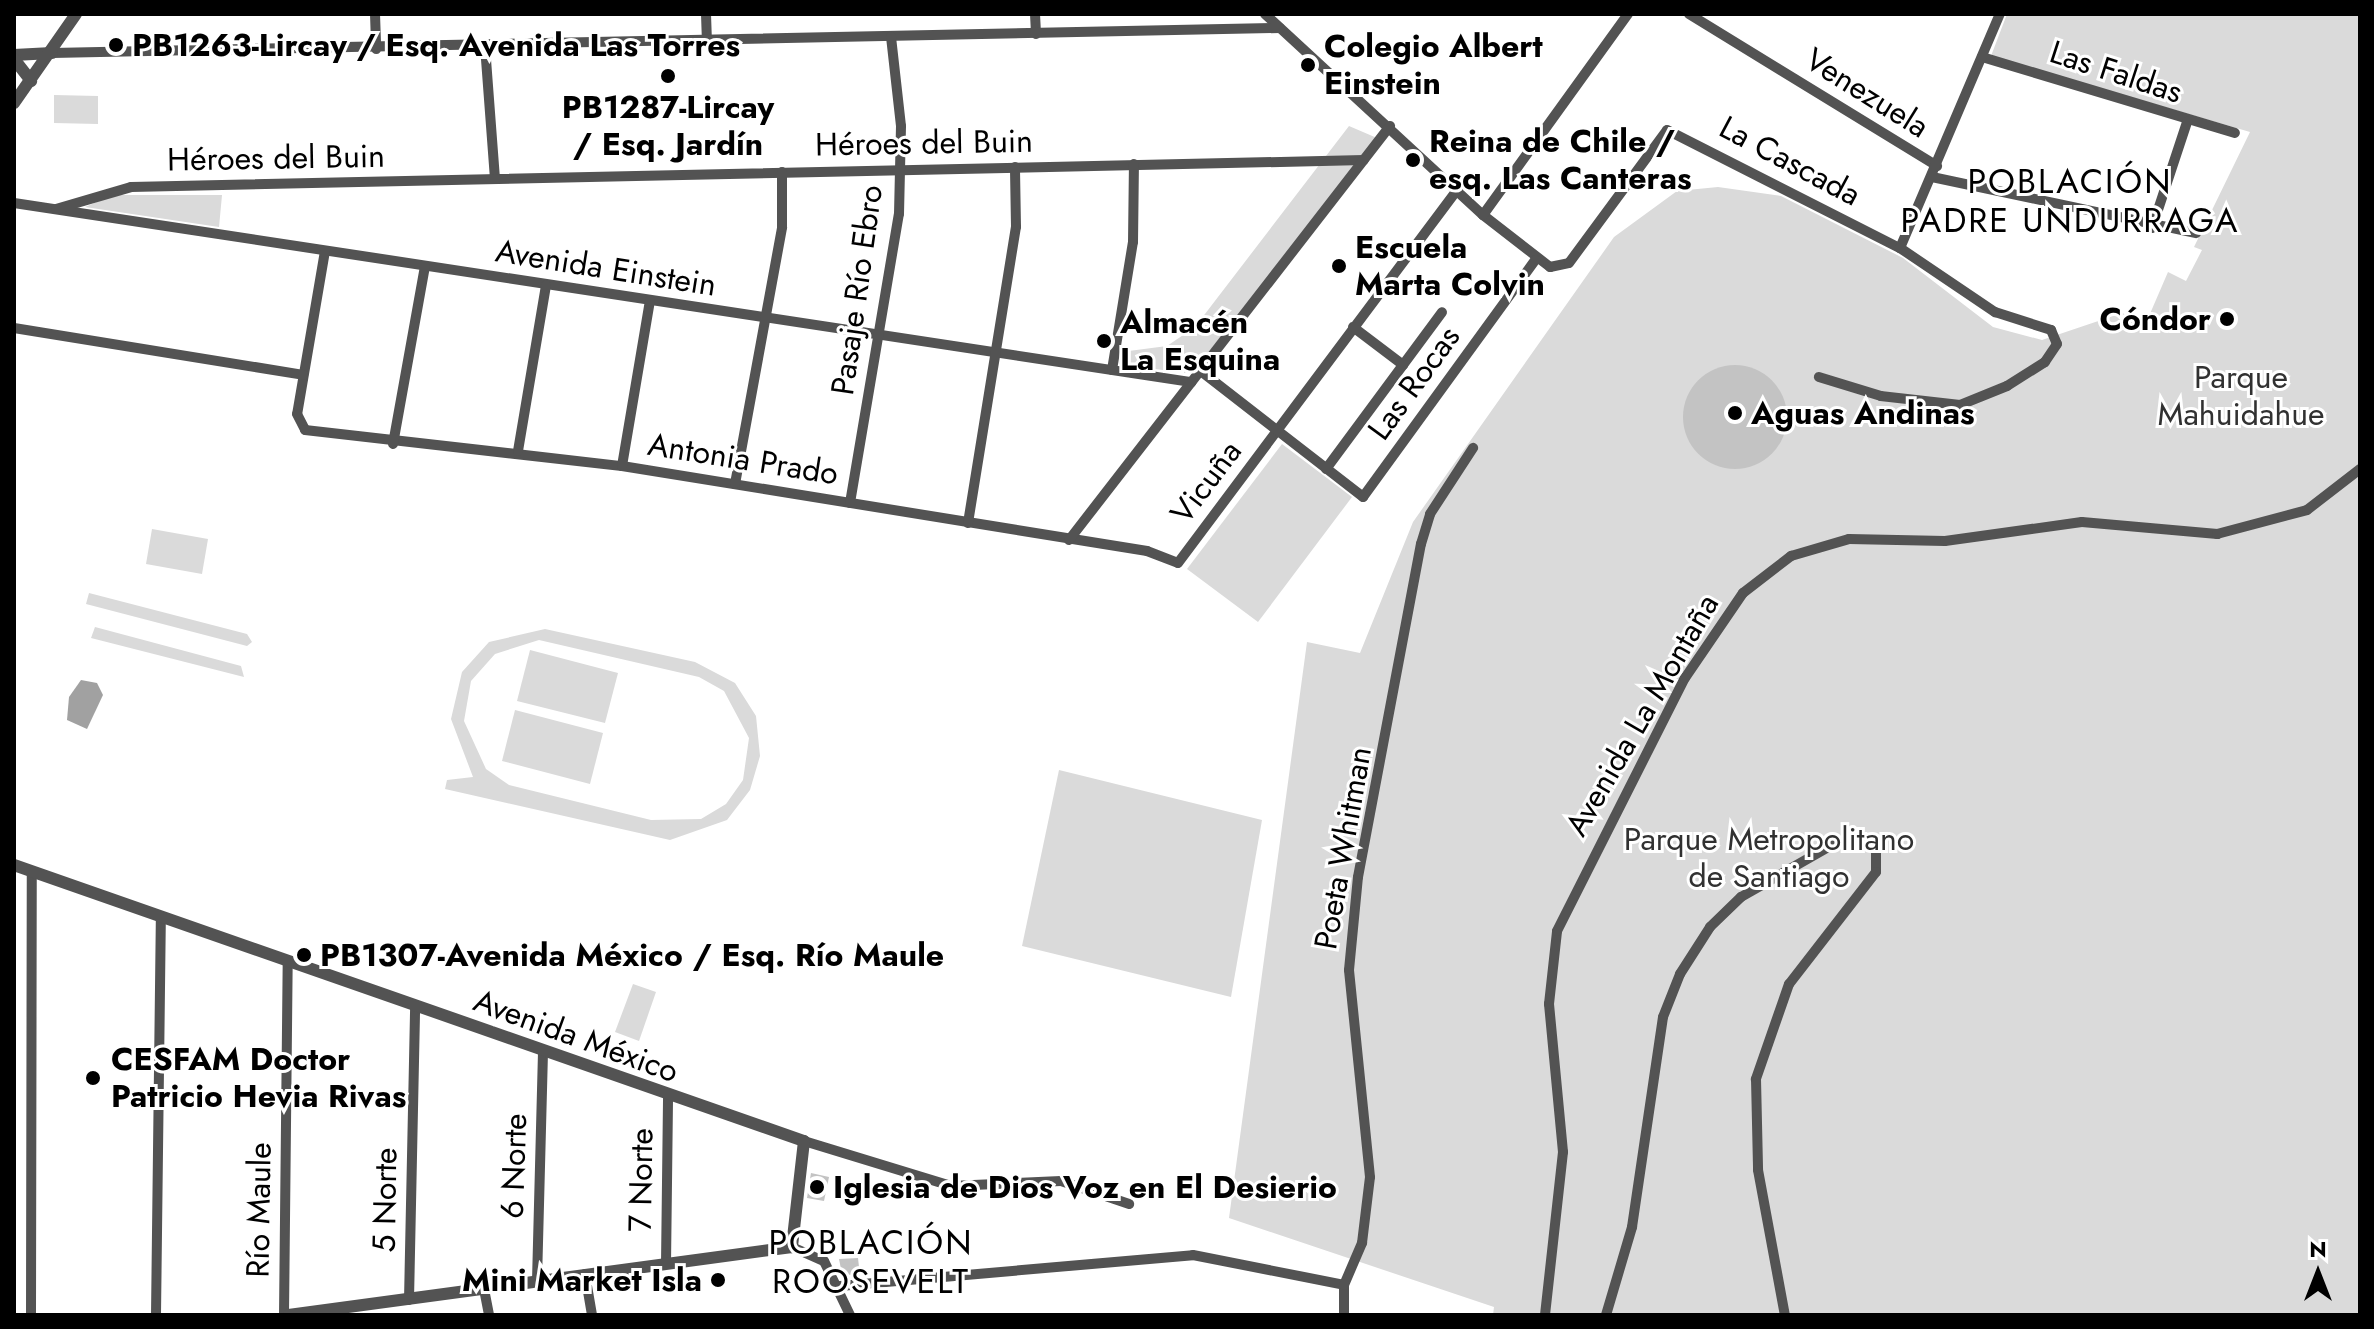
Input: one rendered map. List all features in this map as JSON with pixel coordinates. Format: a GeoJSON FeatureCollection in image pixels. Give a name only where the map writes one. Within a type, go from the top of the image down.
{"type":"FeatureCollection","features":[{"type":"Feature","properties":{"kind":"street"},"geometry":{"type":"LineString","coordinates":[[14,103],[52,53],[76,14]]}},
{"type":"Feature","properties":{"kind":"street"},"geometry":{"type":"LineString","coordinates":[[375,14],[376,49]]}},
{"type":"Feature","properties":{"kind":"street"},"geometry":{"type":"LineString","coordinates":[[706,14],[707,41]]}},
{"type":"Feature","properties":{"kind":"street"},"geometry":{"type":"LineString","coordinates":[[1035,14],[1036,34]]}},
{"type":"Feature","properties":{"kind":"street"},"geometry":{"type":"LineString","coordinates":[[1265,14],[1459,187],[1483,215],[1535,260]]}},
{"type":"Feature","properties":{"kind":"street"},"geometry":{"type":"LineString","coordinates":[[1483,215],[1628,14]]}},
{"type":"Feature","properties":{"kind":"street","name":"Venezuela"},"geometry":{"type":"LineString","coordinates":[[1689,14],[1937,166]]}},
{"type":"Feature","properties":{"kind":"street"},"geometry":{"type":"LineString","coordinates":[[1900,248],[2000,14]]}},
{"type":"Feature","properties":{"kind":"street"},"geometry":{"type":"LineString","coordinates":[[31,81],[14,57],[52,53],[376,49],[1280,28]]}},
{"type":"Feature","properties":{"kind":"street","name":"Pasaje Río Ebro"},"geometry":{"type":"LineString","coordinates":[[850,503],[879,335],[901,169],[891,37]]}},
{"type":"Feature","properties":{"kind":"street"},"geometry":{"type":"LineString","coordinates":[[485,46],[495,179]]}},
{"type":"Feature","properties":{"kind":"street","name":"Las Faldas"},"geometry":{"type":"LineString","coordinates":[[1982,57],[2187,122],[2235,133]]}},
{"type":"Feature","properties":{"kind":"street"},"geometry":{"type":"LineString","coordinates":[[2152,228],[2187,122]]}},
{"type":"Feature","properties":{"kind":"street"},"geometry":{"type":"LineString","coordinates":[[1069,540],[1390,126]]}},
{"type":"Feature","properties":{"kind":"street","name":"La Cascada"},"geometry":{"type":"LineString","coordinates":[[1535,260],[1559,269],[1667,130],[1900,248],[1995,312],[2051,330],[2057,344],[2032,370],[1960,405],[1894,398],[1819,377]]}},
{"type":"Feature","properties":{"kind":"street","name":"Héroes del Buin"},"geometry":{"type":"LineString","coordinates":[[56,209],[131,187],[1364,160]]}},
{"type":"Feature","properties":{"kind":"street"},"geometry":{"type":"LineString","coordinates":[[1112,370],[1135,224],[1134,164]]}},
{"type":"Feature","properties":{"kind":"street"},"geometry":{"type":"LineString","coordinates":[[968,523],[993,352],[1016,227],[1015,167]]}},
{"type":"Feature","properties":{"kind":"street"},"geometry":{"type":"LineString","coordinates":[[735,484],[782,227],[782,172]]}},
{"type":"Feature","properties":{"kind":"street","name":"Venezuela"},"geometry":{"type":"LineString","coordinates":[[1932,177],[2152,228],[2196,233]]}},
{"type":"Feature","properties":{"kind":"street","name":"Vicuña"},"geometry":{"type":"LineString","coordinates":[[1178,563],[1459,187]]}},
{"type":"Feature","properties":{"kind":"street","name":"Avenida Einstein"},"geometry":{"type":"LineString","coordinates":[[14,203],[1191,382]]}},
{"type":"Feature","properties":{"kind":"street"},"geometry":{"type":"LineString","coordinates":[[14,328],[303,375],[325,251]]}},
{"type":"Feature","properties":{"kind":"street","name":"Las Rocas"},"geometry":{"type":"LineString","coordinates":[[1326,469],[1363,497],[1535,260]]}},
{"type":"Feature","properties":{"kind":"street"},"geometry":{"type":"LineString","coordinates":[[393,444],[425,267]]}},
{"type":"Feature","properties":{"kind":"street"},"geometry":{"type":"LineString","coordinates":[[518,451],[546,285]]}},
{"type":"Feature","properties":{"kind":"street"},"geometry":{"type":"LineString","coordinates":[[622,466],[650,300]]}},
{"type":"Feature","properties":{"kind":"street"},"geometry":{"type":"LineString","coordinates":[[1202,372],[1326,469],[1442,312]]}},
{"type":"Feature","properties":{"kind":"street"},"geometry":{"type":"LineString","coordinates":[[1353,327],[1403,365]]}},
{"type":"Feature","properties":{"kind":"street","name":"Antonia Prado"},"geometry":{"type":"LineString","coordinates":[[303,375],[298,425],[393,444],[518,451],[622,466],[1147,551],[1178,563]]}},
{"type":"Feature","properties":{"kind":"street","name":"Poeta Whitman"},"geometry":{"type":"LineString","coordinates":[[1344,1315],[1344,1285],[1362,1243],[1370,1177],[1349,970],[1358,877],[1421,544],[1430,514],[1473,448]]}},
{"type":"Feature","properties":{"kind":"street","name":"Avenida La Montaña"},"geometry":{"type":"LineString","coordinates":[[1545,1315],[1563,1152],[1549,1004],[1557,931],[1685,678],[1717,623],[1743,593],[1791,556],[1849,539],[1945,541],[2082,522],[2217,534],[2307,510],[2360,469]]}},
{"type":"Feature","properties":{"kind":"street"},"geometry":{"type":"LineString","coordinates":[[1606,1315],[1632,1227],[1663,1017],[1680,974],[1710,927],[1741,897],[1837,842],[1862,836],[1876,847],[1876,872],[1789,984],[1756,1079],[1758,1170],[1785,1315]]}},
{"type":"Feature","properties":{"kind":"street","name":"Avenida México"},"geometry":{"type":"LineString","coordinates":[[14,865],[415,1005],[668,1098],[951,1186],[1061,1181],[1129,1204]]}},
{"type":"Feature","properties":{"kind":"street"},"geometry":{"type":"LineString","coordinates":[[31,1315],[32,872]]}},
{"type":"Feature","properties":{"kind":"street"},"geometry":{"type":"LineString","coordinates":[[156,1315],[161,917]]}},
{"type":"Feature","properties":{"kind":"street","name":"Río Maule"},"geometry":{"type":"LineString","coordinates":[[286,1315],[288,962]]}},
{"type":"Feature","properties":{"kind":"street","name":"5 Norte"},"geometry":{"type":"LineString","coordinates":[[409,1300],[415,1005]]}},
{"type":"Feature","properties":{"kind":"street","name":"6 Norte"},"geometry":{"type":"LineString","coordinates":[[537,1281],[543,1052]]}},
{"type":"Feature","properties":{"kind":"street","name":"7 Norte"},"geometry":{"type":"LineString","coordinates":[[666,1264],[668,1098]]}},
{"type":"Feature","properties":{"kind":"street"},"geometry":{"type":"LineString","coordinates":[[792,1247],[804,1141]]}},
{"type":"Feature","properties":{"kind":"street"},"geometry":{"type":"LineString","coordinates":[[286,1315],[368,1310],[409,1300],[792,1247],[818,1255],[840,1286],[850,1315]]}},
{"type":"Feature","properties":{"kind":"street"},"geometry":{"type":"LineString","coordinates":[[840,1286],[1193,1255],[1344,1285]]}},
{"type":"Feature","properties":{"kind":"street"},"geometry":{"type":"LineString","coordinates":[[585,1274],[592,1315]]}},
{"type":"Feature","properties":{"kind":"street"},"geometry":{"type":"LineString","coordinates":[[484,1289],[489,1315]]}},
{"type":"Feature","properties":{"kind":"green space","name":"Parque Metropolitano de Santiago"},"geometry":{"type":"Polygon","coordinates":[[[2007,14],[2360,14],[2360,1315],[1493,1315],[1494,1307],[1229,1218],[1307,642],[1360,653],[1413,522],[1614,237],[1677,191],[1718,187],[1781,196],[1903,258],[1993,327],[2042,340],[2122,313],[2146,323],[2168,272],[2186,281],[2202,250],[2194,247],[2250,132],[1991,56],[2007,14]]]}},
{"type":"Feature","properties":{"kind":"green space"},"geometry":{"type":"Polygon","coordinates":[[[54,95],[98,96],[98,124],[54,123],[54,95]]]}},
{"type":"Feature","properties":{"kind":"green space"},"geometry":{"type":"Polygon","coordinates":[[[1349,126],[1377,138],[1196,368],[1184,373],[1119,364],[1121,352],[1167,346],[1195,327],[1349,126]]]}},
{"type":"Feature","properties":{"kind":"green space"},"geometry":{"type":"Polygon","coordinates":[[[113,195],[222,195],[219,227],[85,207],[113,195]]]}},
{"type":"Feature","properties":{"kind":"green space"},"geometry":{"type":"Polygon","coordinates":[[[1282,444],[1352,497],[1258,622],[1187,569],[1282,444]]]}},
{"type":"Feature","properties":{"kind":"green space"},"geometry":{"type":"Polygon","coordinates":[[[152,529],[208,539],[202,574],[146,564],[152,529]]]}},
{"type":"Feature","properties":{"kind":"green space"},"geometry":{"type":"Polygon","coordinates":[[[89,593],[247,634],[252,642],[247,646],[86,604],[89,593]]]}},
{"type":"Feature","properties":{"kind":"green space"},"geometry":{"type":"Polygon","coordinates":[[[95,627],[241,666],[244,677],[91,638],[95,627]]]}},
{"type":"Feature","properties":{"kind":"green space"},"geometry":{"type":"Polygon","coordinates":[[[545,629],[695,662],[735,683],[756,716],[760,756],[750,790],[727,820],[670,840],[445,789],[447,780],[473,777],[451,719],[462,672],[489,642],[545,629]],[[539,640],[495,654],[471,681],[464,721],[486,769],[509,785],[651,820],[701,819],[726,804],[743,780],[749,738],[724,691],[699,677],[539,640]]]}},
{"type":"Feature","properties":{"kind":"green space"},"geometry":{"type":"Polygon","coordinates":[[[530,650],[618,673],[605,723],[517,701],[530,650]]]}},
{"type":"Feature","properties":{"kind":"green space"},"geometry":{"type":"Polygon","coordinates":[[[515,710],[603,733],[590,784],[502,761],[515,710]]]}},
{"type":"Feature","properties":{"kind":"green space"},"geometry":{"type":"Polygon","coordinates":[[[1059,770],[1262,820],[1231,997],[1022,946],[1059,770]]]}},
{"type":"Feature","properties":{"kind":"green space"},"geometry":{"type":"Polygon","coordinates":[[[633,984],[656,992],[639,1041],[615,1032],[633,984]]]}},
{"type":"Feature","properties":{"kind":"shaded area"},"geometry":{"type":"Polygon","coordinates":[[[81,680],[97,683],[103,695],[87,729],[67,720],[69,697],[81,680]]]}},
{"type":"Feature","properties":{"kind":"building","name":"Aguas Andinas"},"geometry":{"type":"Polygon","coordinates":[[[1735,365],[1755,369],[1772,380],[1783,397],[1787,417],[1783,437],[1772,454],[1755,465],[1735,469],[1715,465],[1698,454],[1687,437],[1683,417],[1687,397],[1698,380],[1715,369],[1735,365]]]}},
{"type":"Feature","properties":{"kind":"building","name":"Iglesia de Dios Voz en El Desierio"},"geometry":{"type":"Polygon","coordinates":[[[811,1173],[829,1177],[824,1201],[807,1198],[811,1173]]]}},
{"type":"Feature","properties":{"kind":"building"},"geometry":{"type":"Polygon","coordinates":[[[858,1258],[860,1276],[842,1274],[839,1259],[858,1258]]]}},
{"type":"Feature","properties":{"kind":"place","name":"PB1263-Lircay / Esq. Avenida Las Torres"},"geometry":{"type":"Point","coordinates":[116,45]}},
{"type":"Feature","properties":{"kind":"place","name":"Colegio Albert Einstein"},"geometry":{"type":"Point","coordinates":[1308,65]}},
{"type":"Feature","properties":{"kind":"place","name":"PB1287-Lircay / Esq. Jardín"},"geometry":{"type":"Point","coordinates":[668,76]}},
{"type":"Feature","properties":{"kind":"place","name":"Reina de Chile / esq. Las Canteras"},"geometry":{"type":"Point","coordinates":[1413,160]}},
{"type":"Feature","properties":{"kind":"place","name":"Escuela Marta Colvin"},"geometry":{"type":"Point","coordinates":[1339,266]}},
{"type":"Feature","properties":{"kind":"place","name":"Cóndor"},"geometry":{"type":"Point","coordinates":[2227,319]}},
{"type":"Feature","properties":{"kind":"place","name":"Almacén La Esquina"},"geometry":{"type":"Point","coordinates":[1104,341]}},
{"type":"Feature","properties":{"kind":"place","name":"Aguas Andinas"},"geometry":{"type":"Point","coordinates":[1735,413]}},
{"type":"Feature","properties":{"kind":"place","name":"PB1307-Avenida México / Esq. Río Maule"},"geometry":{"type":"Point","coordinates":[304,955]}},
{"type":"Feature","properties":{"kind":"place","name":"CESFAM Doctor Patricio Hevia Rivas"},"geometry":{"type":"Point","coordinates":[93,1078]}},
{"type":"Feature","properties":{"kind":"place","name":"Iglesia de Dios Voz en El Desierio"},"geometry":{"type":"Point","coordinates":[817,1187]}},
{"type":"Feature","properties":{"kind":"place","name":"Mini Market Isla"},"geometry":{"type":"Point","coordinates":[718,1280]}},
{"type":"Feature","properties":{"kind":"district","name":"POBLACIÓN PADRE UNDURRAGA"},"geometry":{"type":"Point","coordinates":[2070,200]}},
{"type":"Feature","properties":{"kind":"district","name":"POBLACIÓN ROOSEVELT"},"geometry":{"type":"Point","coordinates":[871,1262]}},
{"type":"Feature","properties":{"kind":"park label","name":"Parque Mahuidahue"},"geometry":{"type":"Point","coordinates":[2241,396]}}]}
